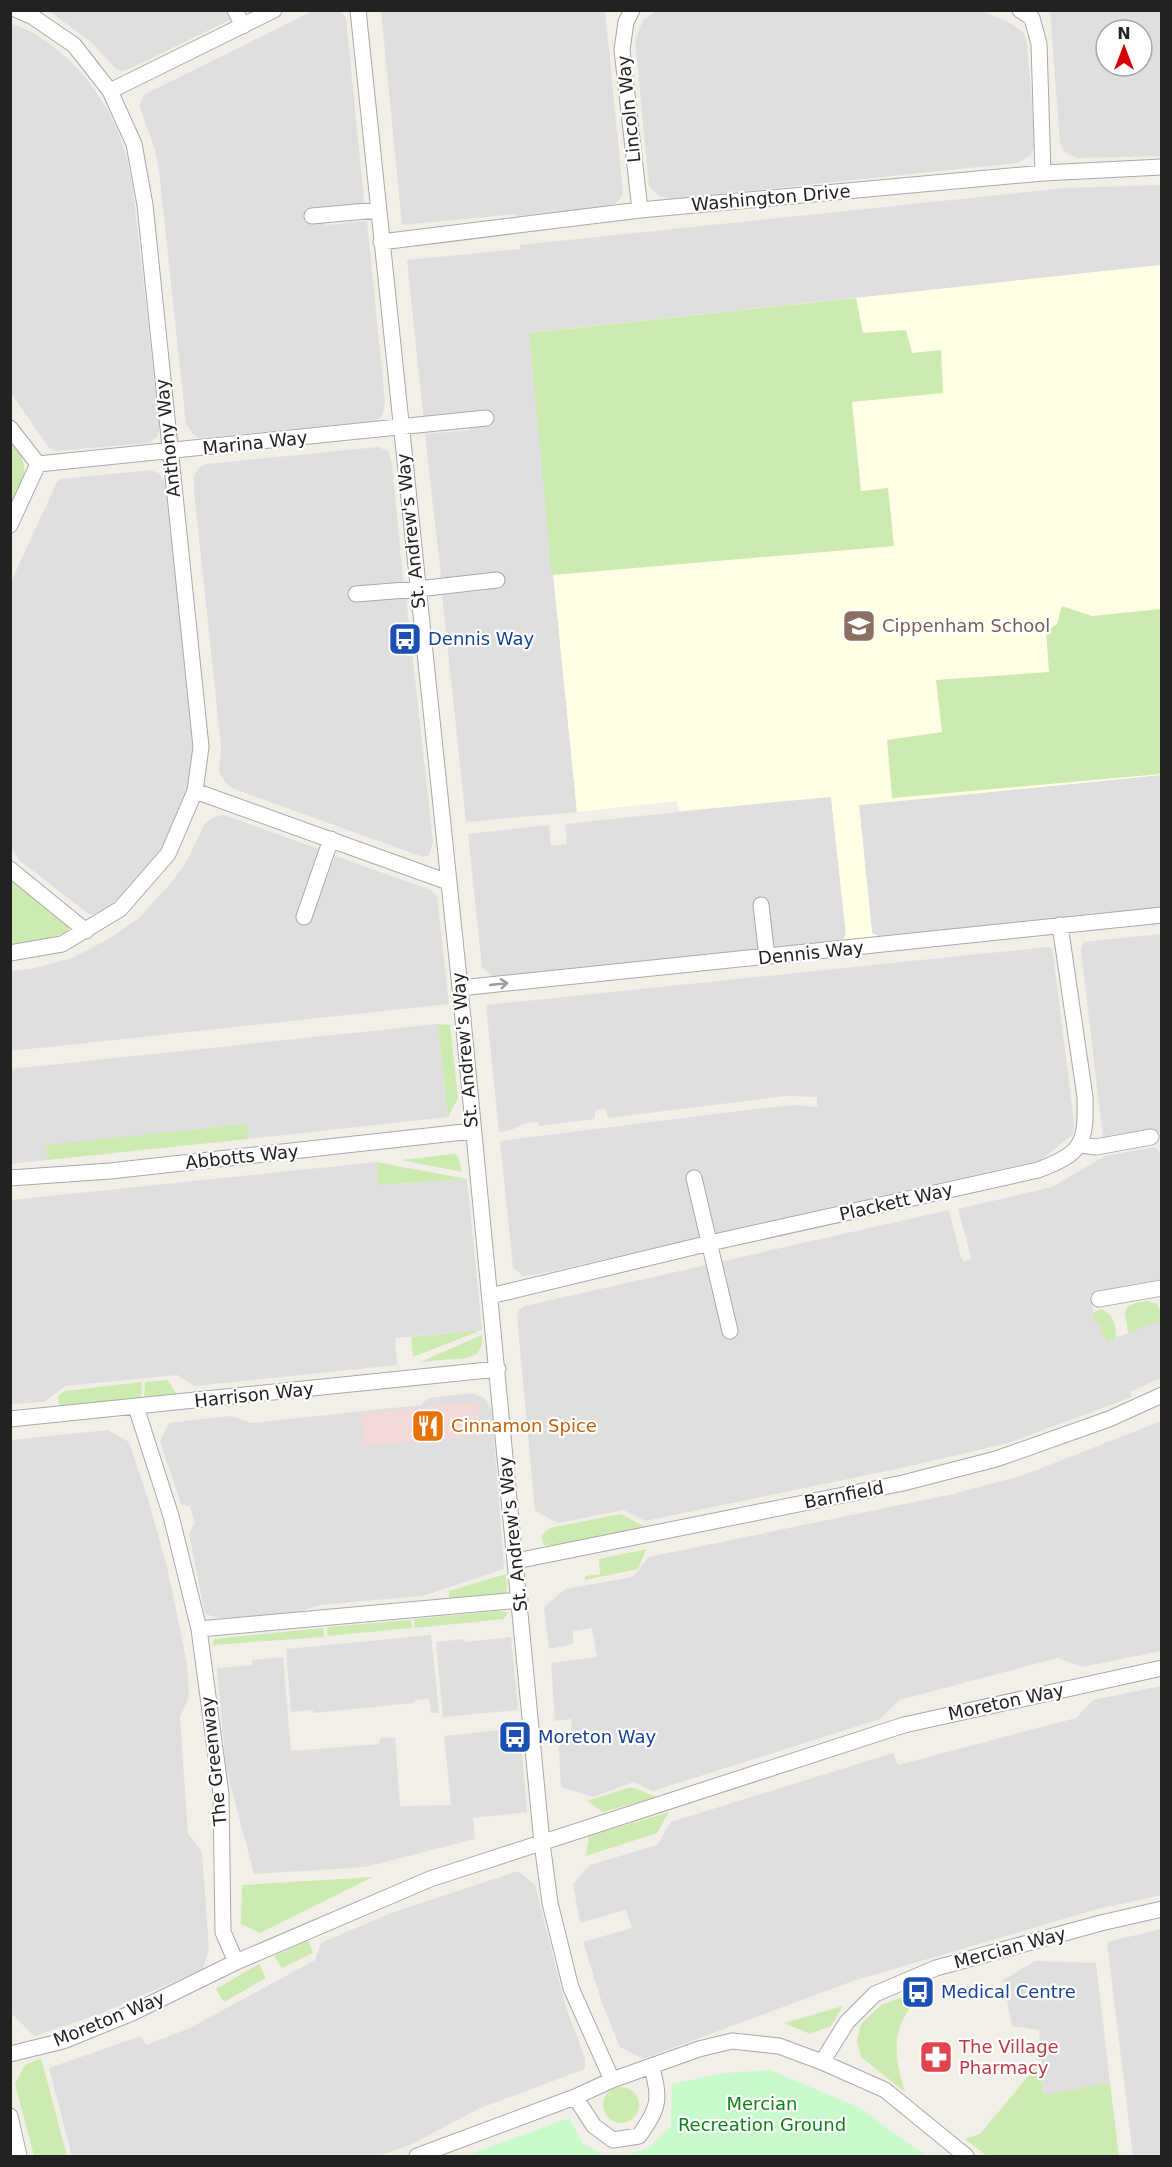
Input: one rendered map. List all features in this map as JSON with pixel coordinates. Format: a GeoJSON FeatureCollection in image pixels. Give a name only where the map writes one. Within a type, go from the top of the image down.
{"type":"FeatureCollection","features":[{"type":"Feature","properties":{"kind":"street","name":"Anthony Way"},"geometry":{"type":"LineString","coordinates":[[10,953],[62,944],[120,909],[168,854],[195,791],[201,747],[145,205],[134,144],[110,91],[74,45],[33,17],[16,10]]}},
{"type":"Feature","properties":{"kind":"street"},"geometry":{"type":"LineString","coordinates":[[235,10],[243,26]]}},
{"type":"Feature","properties":{"kind":"street"},"geometry":{"type":"LineString","coordinates":[[110,91],[274,10]]}},
{"type":"Feature","properties":{"kind":"street","name":"St. Andrew's Way"},"geometry":{"type":"LineString","coordinates":[[358,10],[460,988],[542,1843],[550,1903],[571,1988],[612,2080]]}},
{"type":"Feature","properties":{"kind":"street","name":"Lincoln Way"},"geometry":{"type":"LineString","coordinates":[[632,10],[626,22],[622,50],[640,210]]}},
{"type":"Feature","properties":{"kind":"street"},"geometry":{"type":"LineString","coordinates":[[1030,13],[1040,44],[1043,173]]}},
{"type":"Feature","properties":{"kind":"street","name":"Washington Drive"},"geometry":{"type":"LineString","coordinates":[[381,242],[640,210],[1043,173],[1161,167]]}},
{"type":"Feature","properties":{"kind":"street"},"geometry":{"type":"LineString","coordinates":[[312,216],[378,210]]}},
{"type":"Feature","properties":{"kind":"street","name":"Marina Way"},"geometry":{"type":"LineString","coordinates":[[38,464],[486,418]]}},
{"type":"Feature","properties":{"kind":"street"},"geometry":{"type":"LineString","coordinates":[[10,428],[38,464],[10,525]]}},
{"type":"Feature","properties":{"kind":"street"},"geometry":{"type":"LineString","coordinates":[[356,594],[497,580]]}},
{"type":"Feature","properties":{"kind":"street"},"geometry":{"type":"LineString","coordinates":[[195,791],[448,882]]}},
{"type":"Feature","properties":{"kind":"street"},"geometry":{"type":"LineString","coordinates":[[304,917],[331,839]]}},
{"type":"Feature","properties":{"kind":"street"},"geometry":{"type":"LineString","coordinates":[[10,869],[86,931]]}},
{"type":"Feature","properties":{"kind":"street"},"geometry":{"type":"LineString","coordinates":[[761,905],[767,957]]}},
{"type":"Feature","properties":{"kind":"street","name":"Dennis Way"},"geometry":{"type":"LineString","coordinates":[[460,988],[1161,915]]}},
{"type":"Feature","properties":{"kind":"street"},"geometry":{"type":"LineString","coordinates":[[1060,926],[1085,1097],[1086,1121],[1080,1145],[1096,1147],[1152,1137]]}},
{"type":"Feature","properties":{"kind":"street","name":"Abbotts Way"},"geometry":{"type":"LineString","coordinates":[[10,1178],[110,1171],[473,1131]]}},
{"type":"Feature","properties":{"kind":"street","name":"Plackett Way"},"geometry":{"type":"LineString","coordinates":[[490,1296],[710,1243],[1038,1170],[1063,1160],[1080,1145]]}},
{"type":"Feature","properties":{"kind":"street"},"geometry":{"type":"LineString","coordinates":[[694,1178],[730,1332]]}},
{"type":"Feature","properties":{"kind":"street"},"geometry":{"type":"LineString","coordinates":[[1099,1299],[1161,1290]]}},
{"type":"Feature","properties":{"kind":"street","name":"Harrison Way"},"geometry":{"type":"LineString","coordinates":[[10,1419],[498,1369]]}},
{"type":"Feature","properties":{"kind":"street","name":"Barnfield"},"geometry":{"type":"LineString","coordinates":[[516,1561],[903,1483],[996,1459],[1109,1419],[1161,1395]]}},
{"type":"Feature","properties":{"kind":"street","name":"The Greenway"},"geometry":{"type":"LineString","coordinates":[[136,1407],[171,1516],[199,1629],[221,1794],[223,1932],[236,1962]]}},
{"type":"Feature","properties":{"kind":"street"},"geometry":{"type":"LineString","coordinates":[[199,1629],[520,1600]]}},
{"type":"Feature","properties":{"kind":"street","name":"Moreton Way"},"geometry":{"type":"LineString","coordinates":[[10,2054],[63,2041],[132,2013],[236,1962],[430,1879],[904,1725],[1161,1668]]}},
{"type":"Feature","properties":{"kind":"street","name":"Mercian Way"},"geometry":{"type":"LineString","coordinates":[[822,2062],[847,2022],[874,1994],[936,1968],[1161,1909]]}},
{"type":"Feature","properties":{"kind":"street"},"geometry":{"type":"LineString","coordinates":[[417,2157],[575,2097],[612,2080],[699,2049],[732,2041],[780,2046],[885,2090],[966,2157]]}},
{"type":"Feature","properties":{"kind":"street"},"geometry":{"type":"LineString","coordinates":[[575,2097],[594,2126],[613,2140],[639,2136],[654,2113],[658,2088],[651,2067]]}},
{"type":"Feature","properties":{"kind":"street"},"geometry":{"type":"LineString","coordinates":[[10,2116],[19,2157]]}},
{"type":"Feature","properties":{"kind":"shaded area"},"geometry":{"type":"Polygon","coordinates":[[[340,10],[346,18],[365,211],[323,222],[326,225],[367,221],[385,400],[383,414],[377,421],[199,438],[186,424],[159,171],[155,150],[140,107],[141,99],[145,94],[313,11],[340,10]]]}},
{"type":"Feature","properties":{"kind":"shaded area"},"geometry":{"type":"Polygon","coordinates":[[[49,11],[226,11],[230,20],[121,71],[116,69],[91,42],[49,11]]]}},
{"type":"Feature","properties":{"kind":"shaded area"},"geometry":{"type":"Polygon","coordinates":[[[381,11],[605,11],[623,193],[620,199],[607,207],[402,225],[381,11]]]}},
{"type":"Feature","properties":{"kind":"shaded area"},"geometry":{"type":"Polygon","coordinates":[[[656,11],[982,11],[1010,23],[1023,32],[1027,41],[1035,144],[1031,155],[1017,163],[671,199],[659,196],[649,186],[635,40],[643,20],[656,11]]]}},
{"type":"Feature","properties":{"kind":"shaded area"},"geometry":{"type":"Polygon","coordinates":[[[1050,11],[1161,11],[1161,156],[1077,158],[1064,152],[1060,143],[1050,11]]]}},
{"type":"Feature","properties":{"kind":"shaded area"},"geometry":{"type":"Polygon","coordinates":[[[10,23],[32,32],[70,61],[88,80],[109,112],[118,131],[133,189],[159,422],[157,437],[149,443],[56,451],[49,448],[11,393],[10,23]]]}},
{"type":"Feature","properties":{"kind":"shaded area"},"geometry":{"type":"Polygon","coordinates":[[[1161,185],[1161,265],[529,333],[577,812],[466,822],[442,594],[484,591],[485,583],[442,585],[425,434],[469,430],[471,426],[424,423],[407,260],[520,249],[520,245],[1065,188],[1161,185]]]}},
{"type":"Feature","properties":{"kind":"shaded area","name":"Cippenham School"},"geometry":{"type":"Polygon","coordinates":[[[1161,265],[1161,775],[859,805],[872,933],[878,936],[842,941],[846,935],[831,797],[679,811],[677,801],[577,812],[529,333],[1161,265]]]}},
{"type":"Feature","properties":{"kind":"shaded area"},"geometry":{"type":"Polygon","coordinates":[[[378,447],[388,451],[392,464],[404,588],[357,601],[406,597],[433,842],[429,855],[423,857],[234,789],[219,773],[221,746],[194,475],[200,467],[206,464],[378,447]]]}},
{"type":"Feature","properties":{"kind":"shaded area"},"geometry":{"type":"Polygon","coordinates":[[[150,470],[159,473],[165,483],[192,732],[192,758],[187,790],[180,814],[154,861],[127,891],[105,910],[90,915],[19,860],[13,851],[10,831],[10,584],[57,482],[61,479],[150,470]]]}},
{"type":"Feature","properties":{"kind":"shaded area"},"geometry":{"type":"Polygon","coordinates":[[[1161,775],[1161,908],[878,936],[872,933],[859,805],[1161,775]]]}},
{"type":"Feature","properties":{"kind":"shaded area"},"geometry":{"type":"Polygon","coordinates":[[[831,796],[846,935],[842,941],[493,977],[482,967],[468,834],[549,825],[551,846],[567,844],[565,824],[831,796]]]}},
{"type":"Feature","properties":{"kind":"shaded area"},"geometry":{"type":"Polygon","coordinates":[[[224,815],[327,852],[300,924],[307,926],[335,856],[431,890],[437,896],[449,1004],[11,1051],[11,971],[31,969],[72,958],[110,938],[139,918],[170,884],[187,861],[205,823],[224,815]]]}},
{"type":"Feature","properties":{"kind":"shaded area"},"geometry":{"type":"Polygon","coordinates":[[[1161,934],[1162,1133],[1104,1146],[1081,950],[1083,942],[1161,934]]]}},
{"type":"Feature","properties":{"kind":"shaded area"},"geometry":{"type":"Polygon","coordinates":[[[1052,948],[1053,954],[1074,1122],[1073,1134],[1041,1160],[544,1273],[523,1276],[513,1267],[500,1141],[755,1109],[793,1105],[817,1107],[817,1097],[786,1096],[608,1118],[606,1109],[595,1110],[595,1119],[539,1126],[538,1122],[525,1123],[511,1130],[499,1132],[486,1005],[1052,948]]]}},
{"type":"Feature","properties":{"kind":"shaded area"},"geometry":{"type":"Polygon","coordinates":[[[438,1024],[448,1117],[248,1139],[246,1124],[46,1146],[47,1160],[11,1164],[10,1069],[438,1024]]]}},
{"type":"Feature","properties":{"kind":"shaded area"},"geometry":{"type":"Polygon","coordinates":[[[1155,1147],[1159,1152],[1161,1150],[1161,1284],[1090,1295],[1095,1322],[1098,1322],[1107,1341],[1161,1320],[1161,1378],[1130,1392],[1132,1397],[1008,1443],[906,1467],[645,1521],[623,1510],[558,1523],[535,1511],[517,1316],[519,1310],[525,1306],[949,1210],[960,1255],[964,1262],[971,1257],[958,1209],[1052,1187],[1105,1156],[1155,1147]]]}},
{"type":"Feature","properties":{"kind":"shaded area"},"geometry":{"type":"Polygon","coordinates":[[[376,1162],[379,1185],[467,1179],[482,1330],[395,1338],[397,1365],[195,1386],[177,1375],[65,1386],[44,1402],[11,1404],[11,1200],[376,1162]]]}},
{"type":"Feature","properties":{"kind":"shaded area"},"geometry":{"type":"Polygon","coordinates":[[[472,1393],[486,1399],[492,1412],[504,1569],[422,1596],[319,1605],[295,1614],[218,1618],[205,1614],[189,1534],[195,1523],[190,1507],[181,1504],[160,1441],[169,1423],[230,1416],[252,1423],[421,1405],[428,1398],[472,1393]]]}},
{"type":"Feature","properties":{"kind":"shaded area"},"geometry":{"type":"Polygon","coordinates":[[[477,1402],[482,1435],[364,1446],[361,1413],[477,1402]]]}},
{"type":"Feature","properties":{"kind":"shaded area"},"geometry":{"type":"Polygon","coordinates":[[[1161,1421],[1161,1651],[1082,1667],[1058,1658],[899,1700],[880,1719],[653,1791],[634,1782],[593,1797],[561,1787],[558,1732],[571,1731],[572,1719],[555,1721],[551,1663],[597,1657],[592,1628],[573,1631],[573,1644],[549,1649],[544,1607],[565,1589],[633,1577],[649,1557],[953,1494],[1024,1475],[1161,1421]]]}},
{"type":"Feature","properties":{"kind":"shaded area"},"geometry":{"type":"Polygon","coordinates":[[[108,1430],[129,1442],[147,1495],[168,1571],[187,1663],[189,1697],[180,1717],[188,1834],[202,1852],[209,1948],[203,1969],[100,2014],[34,2036],[12,2014],[10,1995],[11,1440],[108,1430]]]}},
{"type":"Feature","properties":{"kind":"shaded area"},"geometry":{"type":"Polygon","coordinates":[[[431,1635],[439,1713],[431,1713],[429,1699],[415,1700],[414,1703],[313,1713],[313,1710],[291,1712],[286,1649],[431,1635]]]}},
{"type":"Feature","properties":{"kind":"shaded area"},"geometry":{"type":"Polygon","coordinates":[[[511,1637],[518,1710],[443,1717],[436,1642],[464,1639],[465,1642],[511,1637]]]}},
{"type":"Feature","properties":{"kind":"shaded area"},"geometry":{"type":"Polygon","coordinates":[[[283,1657],[291,1751],[379,1744],[381,1738],[395,1737],[400,1806],[451,1805],[444,1736],[520,1728],[527,1812],[473,1818],[475,1839],[365,1867],[254,1874],[226,1768],[217,1668],[252,1665],[252,1660],[283,1657]]]}},
{"type":"Feature","properties":{"kind":"shaded area"},"geometry":{"type":"Polygon","coordinates":[[[1161,1686],[1161,1895],[1094,1910],[853,1981],[643,2059],[620,2047],[602,2003],[583,1942],[632,1928],[626,1910],[580,1923],[573,1884],[590,1865],[657,1845],[671,1822],[893,1753],[898,1765],[1076,1718],[1093,1700],[1161,1686]]]}},
{"type":"Feature","properties":{"kind":"shaded area"},"geometry":{"type":"Polygon","coordinates":[[[518,1871],[535,1885],[565,2004],[585,2059],[585,2069],[478,2109],[410,2145],[378,2156],[72,2156],[49,2068],[141,2036],[146,2045],[190,2028],[315,1960],[321,1943],[391,1913],[518,1871]]]}},
{"type":"Feature","properties":{"kind":"shaded area"},"geometry":{"type":"Polygon","coordinates":[[[1161,1929],[1161,2156],[1133,2156],[1107,1942],[1161,1929]]]}},
{"type":"Feature","properties":{"kind":"shaded area"},"geometry":{"type":"Polygon","coordinates":[[[1035,1961],[1096,1963],[1110,2083],[1044,2096],[1039,2030],[1012,2026],[1003,1980],[1035,1961]]]}},
{"type":"Feature","properties":{"kind":"green space"},"geometry":{"type":"Polygon","coordinates":[[[856,298],[863,333],[906,330],[912,353],[941,350],[943,393],[852,402],[861,491],[888,488],[894,546],[552,575],[529,333],[856,298]]]}},
{"type":"Feature","properties":{"kind":"green space"},"geometry":{"type":"Polygon","coordinates":[[[11,438],[22,458],[24,474],[20,491],[11,511],[11,438]]]}},
{"type":"Feature","properties":{"kind":"green space"},"geometry":{"type":"Polygon","coordinates":[[[1062,606],[1092,616],[1161,609],[1161,774],[892,798],[887,740],[942,732],[936,680],[1049,672],[1046,631],[1057,624],[1062,606]]]}},
{"type":"Feature","properties":{"kind":"green space"},"geometry":{"type":"Polygon","coordinates":[[[10,877],[70,925],[67,932],[35,943],[11,946],[10,877]]]}},
{"type":"Feature","properties":{"kind":"green space"},"geometry":{"type":"Polygon","coordinates":[[[438,1024],[450,1025],[458,1098],[448,1117],[438,1024]]]}},
{"type":"Feature","properties":{"kind":"green space"},"geometry":{"type":"Polygon","coordinates":[[[247,1124],[248,1139],[47,1160],[46,1145],[247,1124]]]}},
{"type":"Feature","properties":{"kind":"green space"},"geometry":{"type":"Polygon","coordinates":[[[454,1154],[458,1156],[462,1172],[401,1160],[454,1154]]]}},
{"type":"Feature","properties":{"kind":"green space"},"geometry":{"type":"Polygon","coordinates":[[[376,1162],[467,1179],[379,1185],[376,1162]]]}},
{"type":"Feature","properties":{"kind":"green space"},"geometry":{"type":"Polygon","coordinates":[[[1148,1301],[1157,1304],[1161,1320],[1128,1333],[1125,1312],[1127,1307],[1148,1301]]]}},
{"type":"Feature","properties":{"kind":"green space"},"geometry":{"type":"Polygon","coordinates":[[[1101,1309],[1112,1317],[1115,1324],[1116,1338],[1107,1342],[1098,1322],[1095,1322],[1093,1313],[1101,1309]]]}},
{"type":"Feature","properties":{"kind":"green space"},"geometry":{"type":"Polygon","coordinates":[[[482,1330],[413,1357],[411,1337],[482,1330]]]}},
{"type":"Feature","properties":{"kind":"green space"},"geometry":{"type":"Polygon","coordinates":[[[482,1335],[482,1345],[477,1354],[466,1358],[420,1362],[482,1335]]]}},
{"type":"Feature","properties":{"kind":"green space"},"geometry":{"type":"Polygon","coordinates":[[[168,1380],[177,1395],[144,1398],[145,1382],[168,1380]]]}},
{"type":"Feature","properties":{"kind":"green space"},"geometry":{"type":"Polygon","coordinates":[[[142,1382],[141,1398],[60,1408],[58,1396],[65,1391],[142,1382]]]}},
{"type":"Feature","properties":{"kind":"green space"},"geometry":{"type":"Polygon","coordinates":[[[621,1514],[645,1527],[557,1546],[544,1545],[541,1536],[550,1528],[621,1514]]]}},
{"type":"Feature","properties":{"kind":"green space"},"geometry":{"type":"Polygon","coordinates":[[[646,1549],[638,1569],[585,1580],[585,1576],[600,1574],[599,1559],[646,1549]]]}},
{"type":"Feature","properties":{"kind":"green space"},"geometry":{"type":"Polygon","coordinates":[[[506,1574],[507,1593],[449,1599],[449,1591],[506,1574]]]}},
{"type":"Feature","properties":{"kind":"green space"},"geometry":{"type":"Polygon","coordinates":[[[508,1612],[504,1619],[415,1628],[414,1619],[508,1612]]]}},
{"type":"Feature","properties":{"kind":"green space"},"geometry":{"type":"Polygon","coordinates":[[[411,1620],[412,1628],[328,1636],[327,1627],[411,1620]]]}},
{"type":"Feature","properties":{"kind":"green space"},"geometry":{"type":"Polygon","coordinates":[[[323,1628],[324,1637],[212,1645],[214,1639],[323,1628]]]}},
{"type":"Feature","properties":{"kind":"green space"},"geometry":{"type":"Polygon","coordinates":[[[631,1787],[657,1797],[603,1812],[587,1801],[631,1787]]]}},
{"type":"Feature","properties":{"kind":"green space"},"geometry":{"type":"Polygon","coordinates":[[[669,1812],[657,1833],[586,1856],[589,1836],[669,1812]]]}},
{"type":"Feature","properties":{"kind":"green space"},"geometry":{"type":"Polygon","coordinates":[[[373,1877],[260,1933],[241,1924],[242,1885],[373,1877]]]}},
{"type":"Feature","properties":{"kind":"green space"},"geometry":{"type":"Polygon","coordinates":[[[308,1940],[313,1953],[282,1968],[274,1956],[308,1940]]]}},
{"type":"Feature","properties":{"kind":"green space"},"geometry":{"type":"Polygon","coordinates":[[[259,1964],[266,1978],[224,2002],[216,1989],[259,1964]]]}},
{"type":"Feature","properties":{"kind":"green space"},"geometry":{"type":"Polygon","coordinates":[[[934,1985],[908,2011],[899,2030],[897,2051],[905,2092],[861,2057],[857,2040],[861,2024],[881,2005],[934,1985]]]}},
{"type":"Feature","properties":{"kind":"green space"},"geometry":{"type":"Polygon","coordinates":[[[843,2006],[831,2026],[810,2034],[784,2023],[843,2006]]]}},
{"type":"Feature","properties":{"kind":"green space"},"geometry":{"type":"Polygon","coordinates":[[[41,2058],[67,2156],[34,2156],[15,2084],[25,2065],[41,2058]]]}},
{"type":"Feature","properties":{"kind":"green space"},"geometry":{"type":"Polygon","coordinates":[[[1040,2062],[1044,2095],[1110,2083],[1119,2156],[987,2156],[965,2139],[980,2134],[1040,2062]]]}},
{"type":"Feature","properties":{"kind":"green space","name":"Mercian Recreation Ground"},"geometry":{"type":"Polygon","coordinates":[[[770,2070],[858,2107],[926,2156],[466,2156],[569,2118],[583,2144],[604,2155],[626,2155],[649,2148],[671,2126],[672,2084],[724,2073],[770,2070]]]}},
{"type":"Feature","properties":{"kind":"green space"},"geometry":{"type":"Polygon","coordinates":[[[621,2087],[634,2092],[639,2105],[634,2118],[621,2123],[608,2118],[603,2105],[608,2092],[621,2087]]]}},
{"type":"Feature","properties":{"kind":"place","name":"Cippenham School"},"geometry":{"type":"Point","coordinates":[859,626]}},
{"type":"Feature","properties":{"kind":"place","name":"Dennis Way"},"geometry":{"type":"Point","coordinates":[405,639]}},
{"type":"Feature","properties":{"kind":"place","name":"Cinnamon Spice"},"geometry":{"type":"Point","coordinates":[428,1426]}},
{"type":"Feature","properties":{"kind":"place","name":"Moreton Way"},"geometry":{"type":"Point","coordinates":[515,1737]}},
{"type":"Feature","properties":{"kind":"place","name":"Medical Centre"},"geometry":{"type":"Point","coordinates":[918,1992]}},
{"type":"Feature","properties":{"kind":"place","name":"The Village Pharmacy"},"geometry":{"type":"Point","coordinates":[936,2057]}}]}
